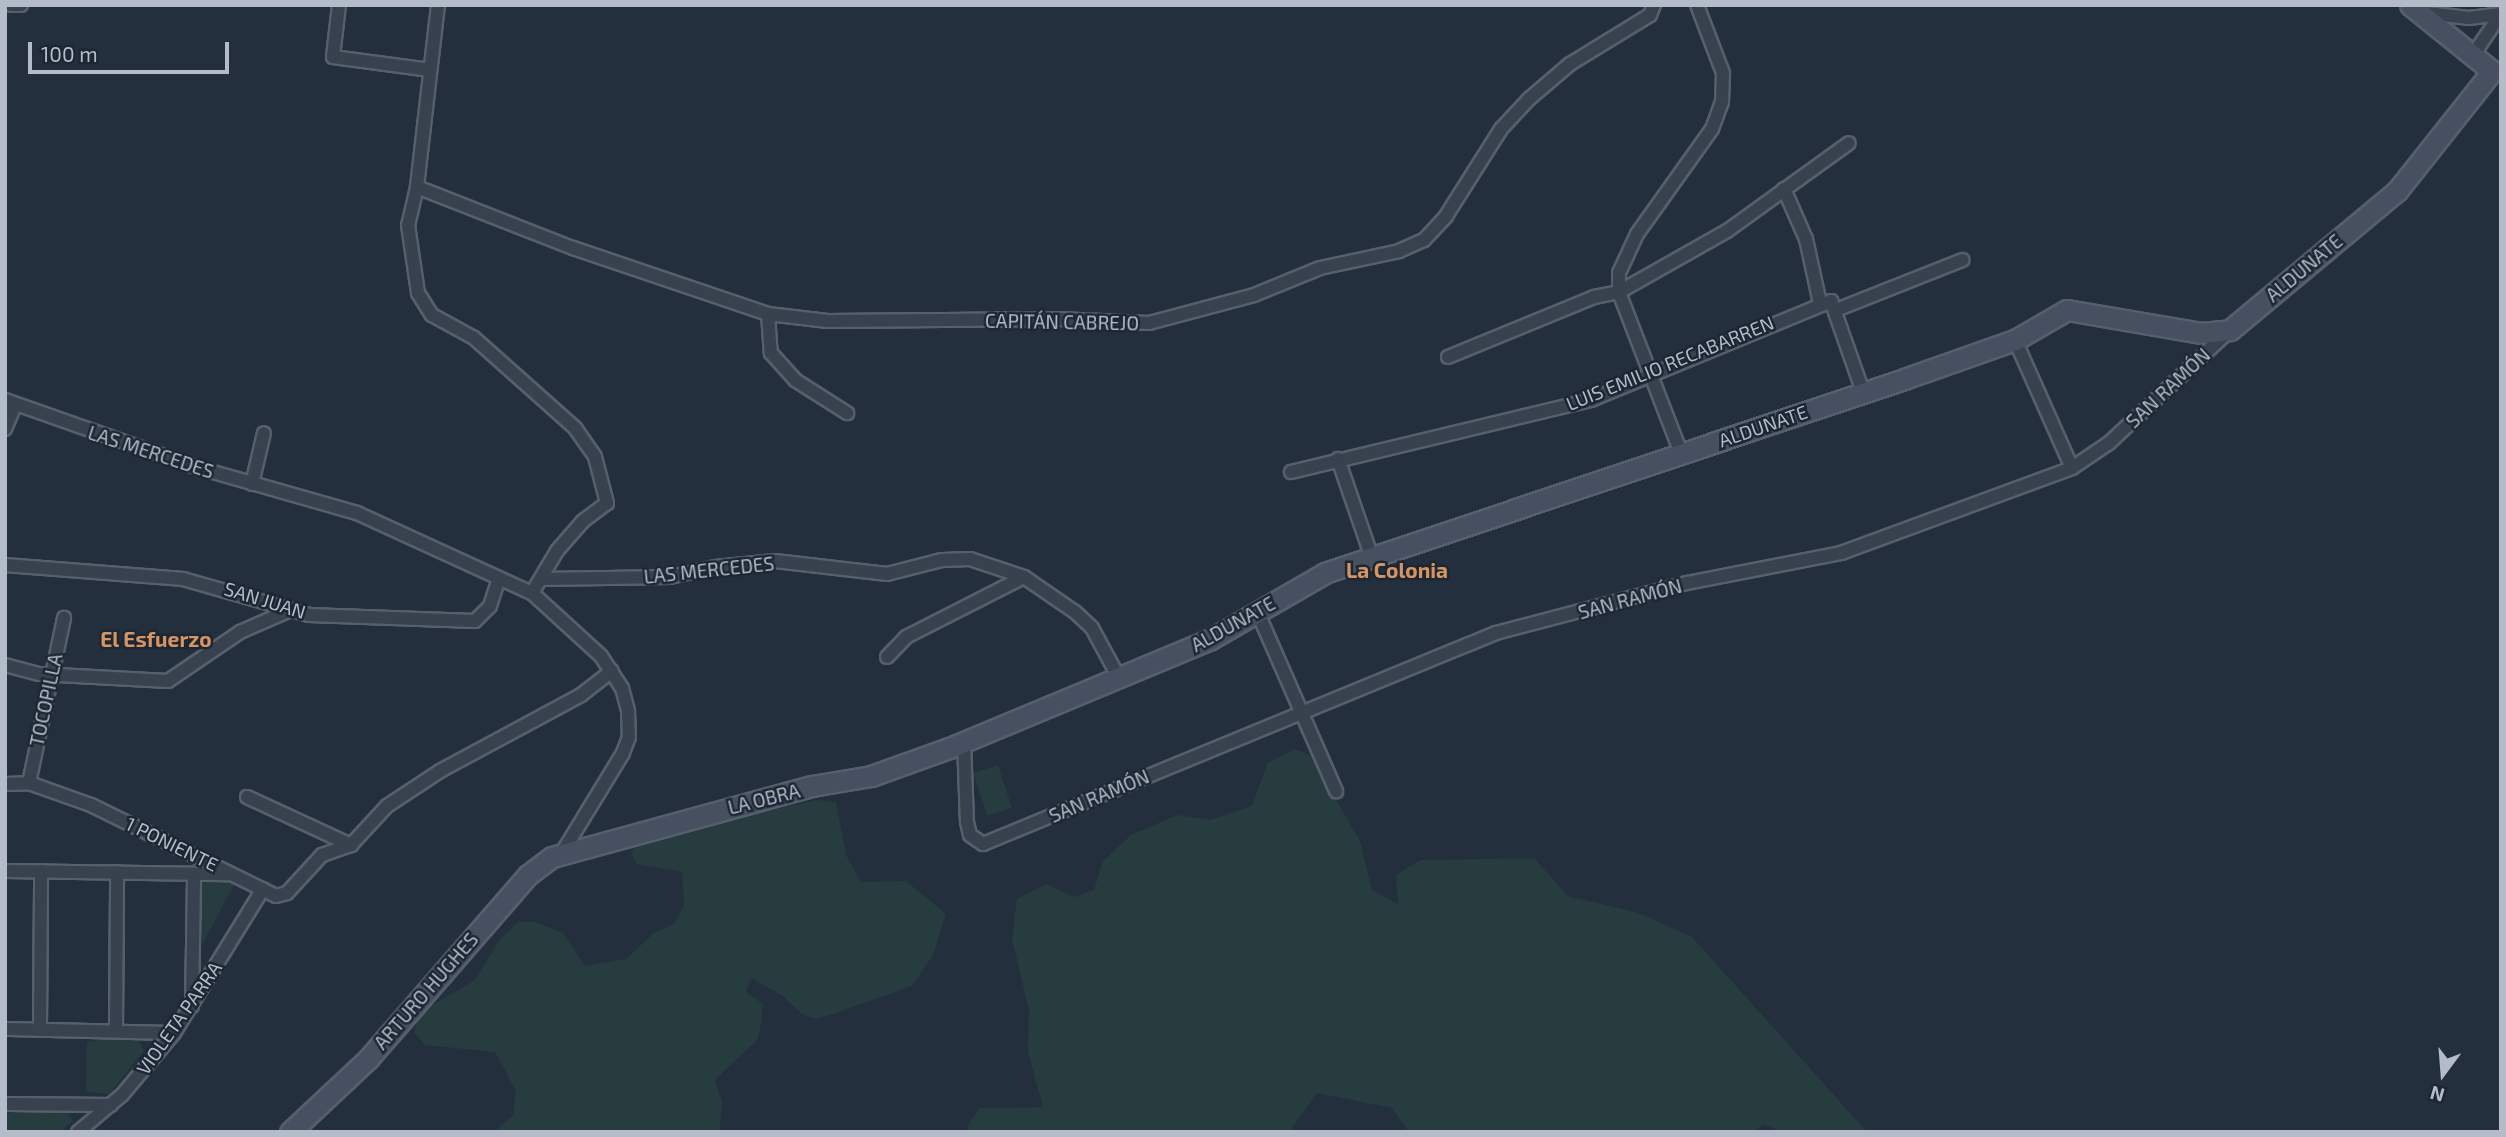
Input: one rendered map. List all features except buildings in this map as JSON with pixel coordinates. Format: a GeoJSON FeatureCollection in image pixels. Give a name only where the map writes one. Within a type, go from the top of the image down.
{"type":"FeatureCollection","features":[{"type":"Feature","properties":{"kind":"street"},"geometry":{"type":"LineString","coordinates":[[340,5],[334,57],[430,70]]}},
{"type":"Feature","properties":{"kind":"street"},"geometry":{"type":"LineString","coordinates":[[438,5],[417,187],[408,225],[424,306],[474,338],[575,428],[595,457],[607,503],[574,531],[532,593]]}},
{"type":"Feature","properties":{"kind":"street","name":"CAPITÁN CABREJO"},"geometry":{"type":"LineString","coordinates":[[417,187],[573,248],[768,314],[828,321],[1058,319],[1149,323],[1254,295],[1320,268],[1399,251],[1424,240],[1446,216],[1502,129],[1529,99],[1570,64],[1650,15],[1654,5]]}},
{"type":"Feature","properties":{"kind":"street"},"geometry":{"type":"LineString","coordinates":[[1681,453],[1654,372],[1619,292],[1623,257],[1712,129],[1722,102],[1723,72],[1697,5]]}},
{"type":"Feature","properties":{"kind":"street"},"geometry":{"type":"LineString","coordinates":[[2414,8],[2452,18],[2501,14]]}},
{"type":"Feature","properties":{"kind":"street"},"geometry":{"type":"LineString","coordinates":[[2414,8],[2497,74]]}},
{"type":"Feature","properties":{"kind":"street"},"geometry":{"type":"LineString","coordinates":[[2473,55],[2501,14]]}},
{"type":"Feature","properties":{"kind":"street","name":"ALDUNATE"},"geometry":{"type":"LineString","coordinates":[[964,741],[1209,640],[1325,573],[1371,555],[1863,393],[2015,340],[2067,310],[2081,309],[2202,333],[2231,330],[2397,191],[2497,74]]}},
{"type":"Feature","properties":{"kind":"street"},"geometry":{"type":"LineString","coordinates":[[1448,357],[1594,297],[1619,292],[1727,230],[1849,143]]}},
{"type":"Feature","properties":{"kind":"street"},"geometry":{"type":"LineString","coordinates":[[1784,189],[1806,239],[1820,303],[1831,301],[1836,310],[1863,393]]}},
{"type":"Feature","properties":{"kind":"street"},"geometry":{"type":"LineString","coordinates":[[1836,310],[1962,260]]}},
{"type":"Feature","properties":{"kind":"street","name":"LUIS EMILIO RECABARREN"},"geometry":{"type":"LineString","coordinates":[[1291,471],[1455,436],[1591,400],[1820,303]]}},
{"type":"Feature","properties":{"kind":"street"},"geometry":{"type":"LineString","coordinates":[[768,314],[771,353],[795,380],[846,413]]}},
{"type":"Feature","properties":{"kind":"street","name":"SAN RAMÓN"},"geometry":{"type":"LineString","coordinates":[[964,741],[970,835],[983,844],[1496,633],[1687,583],[1841,553],[2072,468],[2109,443],[2231,330]]}},
{"type":"Feature","properties":{"kind":"street"},"geometry":{"type":"LineString","coordinates":[[2015,340],[2072,468]]}},
{"type":"Feature","properties":{"kind":"street"},"geometry":{"type":"LineString","coordinates":[[5,429],[10,402]]}},
{"type":"Feature","properties":{"kind":"street","name":"LAS MERCEDES"},"geometry":{"type":"LineString","coordinates":[[10,402],[253,484],[379,521],[532,593],[588,641],[612,671],[628,711],[629,737],[562,853]]}},
{"type":"Feature","properties":{"kind":"street"},"geometry":{"type":"LineString","coordinates":[[253,484],[264,433]]}},
{"type":"Feature","properties":{"kind":"street"},"geometry":{"type":"LineString","coordinates":[[1338,459],[1371,555]]}},
{"type":"Feature","properties":{"kind":"street","name":"LAS MERCEDES"},"geometry":{"type":"LineString","coordinates":[[542,579],[670,578],[716,566],[775,561],[887,574],[956,559],[985,561],[1024,577],[1092,628],[1118,676]]}},
{"type":"Feature","properties":{"kind":"street","name":"SAN JUAN"},"geometry":{"type":"LineString","coordinates":[[5,565],[183,579],[239,592],[288,611],[475,621],[490,606],[499,578]]}},
{"type":"Feature","properties":{"kind":"street"},"geometry":{"type":"LineString","coordinates":[[887,657],[906,637],[1024,577]]}},
{"type":"Feature","properties":{"kind":"street"},"geometry":{"type":"LineString","coordinates":[[5,665],[52,674],[167,681],[240,632],[288,611]]}},
{"type":"Feature","properties":{"kind":"street"},"geometry":{"type":"LineString","coordinates":[[1257,611],[1336,791]]}},
{"type":"Feature","properties":{"kind":"street","name":"TOCOPILLA"},"geometry":{"type":"LineString","coordinates":[[29,783],[64,618]]}},
{"type":"Feature","properties":{"kind":"street"},"geometry":{"type":"LineString","coordinates":[[322,855],[351,845],[397,799],[557,709],[612,671]]}},
{"type":"Feature","properties":{"kind":"street","name":"LA OBRA"},"geometry":{"type":"LineString","coordinates":[[562,853],[812,786],[871,776],[964,741]]}},
{"type":"Feature","properties":{"kind":"street","name":"1 PONIENTE"},"geometry":{"type":"LineString","coordinates":[[5,784],[29,783],[91,805],[263,890]]}},
{"type":"Feature","properties":{"kind":"street"},"geometry":{"type":"LineString","coordinates":[[247,797],[351,845]]}},
{"type":"Feature","properties":{"kind":"street"},"geometry":{"type":"LineString","coordinates":[[263,890],[276,896],[287,893],[322,855],[330,834]]}},
{"type":"Feature","properties":{"kind":"street","name":"ARTURO HUGHES"},"geometry":{"type":"LineString","coordinates":[[290,1132],[368,1059],[528,875],[562,853]]}},
{"type":"Feature","properties":{"kind":"street"},"geometry":{"type":"LineString","coordinates":[[5,871],[233,874]]}},
{"type":"Feature","properties":{"kind":"street"},"geometry":{"type":"LineString","coordinates":[[40,1030],[41,871]]}},
{"type":"Feature","properties":{"kind":"street"},"geometry":{"type":"LineString","coordinates":[[116,1031],[117,872]]}},
{"type":"Feature","properties":{"kind":"street"},"geometry":{"type":"LineString","coordinates":[[192,1006],[194,874]]}},
{"type":"Feature","properties":{"kind":"street","name":"VIOLETA PARRA"},"geometry":{"type":"LineString","coordinates":[[78,1132],[111,1105],[174,1033],[263,890]]}},
{"type":"Feature","properties":{"kind":"street"},"geometry":{"type":"LineString","coordinates":[[5,1029],[174,1033]]}},
{"type":"Feature","properties":{"kind":"street"},"geometry":{"type":"LineString","coordinates":[[5,1104],[111,1105]]}},
{"type":"Feature","properties":{"kind":"green space"},"geometry":{"type":"Polygon","coordinates":[[[1294,749],[1310,755],[1360,841],[1372,890],[1398,904],[1396,875],[1420,860],[1534,858],[1568,896],[1639,913],[1692,937],[1867,1132],[1781,1132],[1764,1124],[1753,1132],[1409,1132],[1392,1108],[1317,1093],[1289,1132],[972,1132],[967,1127],[979,1108],[1043,1107],[1028,1052],[1029,1010],[1012,939],[1017,899],[1046,884],[1074,897],[1094,890],[1103,861],[1131,835],[1177,815],[1210,820],[1252,806],[1267,764],[1294,749]]]}},
{"type":"Feature","properties":{"kind":"green space"},"geometry":{"type":"Polygon","coordinates":[[[998,765],[1012,808],[987,816],[973,773],[998,765]]]}},
{"type":"Feature","properties":{"kind":"green space"},"geometry":{"type":"Polygon","coordinates":[[[816,800],[836,802],[846,855],[861,882],[906,881],[946,914],[933,955],[912,986],[830,1015],[816,1019],[803,1015],[783,996],[751,978],[746,992],[763,1004],[760,1030],[757,1040],[715,1080],[722,1102],[719,1132],[494,1132],[513,1115],[516,1091],[495,1052],[425,1045],[414,1033],[419,1013],[475,980],[501,938],[518,922],[535,922],[563,933],[585,966],[626,959],[654,933],[674,924],[684,905],[682,872],[637,864],[631,853],[638,841],[816,800]]]}},
{"type":"Feature","properties":{"kind":"green space"},"geometry":{"type":"Polygon","coordinates":[[[200,877],[218,877],[234,885],[197,954],[200,877]]]}},
{"type":"Feature","properties":{"kind":"green space"},"geometry":{"type":"Polygon","coordinates":[[[107,1039],[139,1040],[144,1051],[109,1094],[86,1092],[87,1042],[107,1039]]]}},
{"type":"Feature","properties":{"kind":"green space"},"geometry":{"type":"Polygon","coordinates":[[[5,1113],[67,1113],[73,1121],[60,1132],[5,1132],[5,1113]]]}},
{"type":"Feature","properties":{"kind":"district","name":"La Colonia"},"geometry":{"type":"Point","coordinates":[1397,570]}},
{"type":"Feature","properties":{"kind":"district","name":"El Esfuerzo"},"geometry":{"type":"Point","coordinates":[156,639]}}]}
